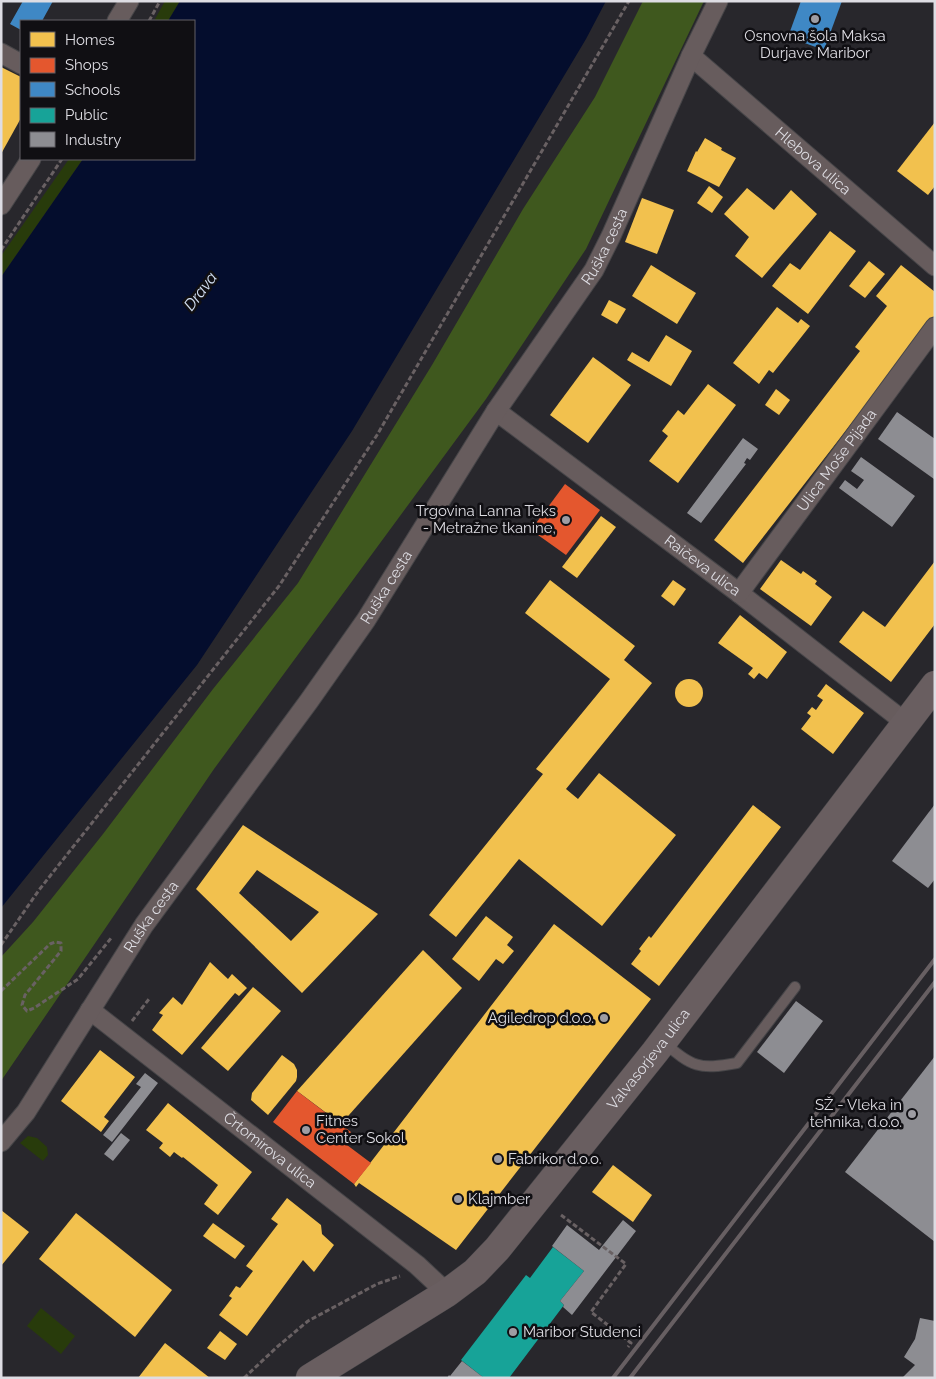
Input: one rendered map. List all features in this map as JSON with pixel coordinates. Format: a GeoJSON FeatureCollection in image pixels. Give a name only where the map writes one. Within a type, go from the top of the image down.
{"type":"FeatureCollection","features":[{"type":"Feature","properties":{"kind":"street"},"geometry":{"type":"LineString","coordinates":[[118,20],[129,1]]}},
{"type":"Feature","properties":{"kind":"street","name":"Ruška cesta"},"geometry":{"type":"LineString","coordinates":[[1,1142],[26,1112],[146,923],[366,620],[496,411],[594,270],[718,1]]}},
{"type":"Feature","properties":{"kind":"street"},"geometry":{"type":"LineString","coordinates":[[1,54],[20,64]]}},
{"type":"Feature","properties":{"kind":"street","name":"Hlebova ulica"},"geometry":{"type":"LineString","coordinates":[[691,56],[935,266]]}},
{"type":"Feature","properties":{"kind":"street"},"geometry":{"type":"LineString","coordinates":[[1,205],[31,160]]}},
{"type":"Feature","properties":{"kind":"street","name":"Ulica Moše Pijada"},"geometry":{"type":"LineString","coordinates":[[739,593],[935,327]]}},
{"type":"Feature","properties":{"kind":"street","name":"Raičeva ulica"},"geometry":{"type":"LineString","coordinates":[[496,411],[739,593],[906,723]]}},
{"type":"Feature","properties":{"kind":"street","name":"Valvasorjeva ulica"},"geometry":{"type":"LineString","coordinates":[[310,1378],[447,1293],[475,1272],[497,1249],[662,1041],[935,685]]}},
{"type":"Feature","properties":{"kind":"street","name":"Črtomirova ulica"},"geometry":{"type":"LineString","coordinates":[[90,1010],[122,1033],[417,1265],[447,1293]]}},
{"type":"Feature","properties":{"kind":"lane"},"geometry":{"type":"LineString","coordinates":[[662,1041],[684,1060],[700,1067],[714,1067],[737,1063],[795,987]]}},
{"type":"Feature","properties":{"kind":"path"},"geometry":{"type":"LineString","coordinates":[[150,20],[160,1]]}},
{"type":"Feature","properties":{"kind":"path"},"geometry":{"type":"LineString","coordinates":[[1,946],[39,890],[279,586],[377,435],[628,1]]}},
{"type":"Feature","properties":{"kind":"path"},"geometry":{"type":"LineString","coordinates":[[1,250],[61,160]]}},
{"type":"Feature","properties":{"kind":"path"},"geometry":{"type":"LineString","coordinates":[[1,991],[50,944],[61,943],[61,951],[25,995],[22,1005],[27,1011],[34,1008],[78,979],[108,942]]}},
{"type":"Feature","properties":{"kind":"path"},"geometry":{"type":"LineString","coordinates":[[122,1033],[149,999]]}},
{"type":"Feature","properties":{"kind":"path"},"geometry":{"type":"LineString","coordinates":[[561,1215],[626,1264],[591,1312],[623,1334],[631,1342],[628,1347]]}},
{"type":"Feature","properties":{"kind":"path"},"geometry":{"type":"LineString","coordinates":[[244,1378],[308,1321],[378,1284],[405,1274]]}},
{"type":"Feature","properties":{"kind":"green space"},"geometry":{"type":"Polygon","coordinates":[[[165,1],[180,1],[169,20],[155,20],[165,1]]]}},
{"type":"Feature","properties":{"kind":"green space"},"geometry":{"type":"Polygon","coordinates":[[[643,1],[704,1],[586,249],[486,399],[214,769],[1,1081],[1,957],[33,922],[103,834],[213,689],[298,583],[432,365],[523,209],[595,97],[643,1]]]}},
{"type":"Feature","properties":{"kind":"green space"},"geometry":{"type":"Polygon","coordinates":[[[68,160],[82,160],[1,277],[1,256],[68,160]]]}},
{"type":"Feature","properties":{"kind":"green space"},"geometry":{"type":"Polygon","coordinates":[[[28,1136],[37,1138],[47,1147],[48,1155],[43,1161],[20,1143],[28,1136]]]}},
{"type":"Feature","properties":{"kind":"green space"},"geometry":{"type":"Polygon","coordinates":[[[41,1308],[75,1336],[61,1354],[27,1326],[41,1308]]]}},
{"type":"Feature","properties":{"kind":"water","name":"Drava"},"geometry":{"type":"Polygon","coordinates":[[[180,1],[606,1],[586,39],[352,431],[197,665],[1,908],[1,277],[82,160],[195,160],[195,20],[169,20],[180,1]]]}},
{"type":"Feature","properties":{"kind":"building: Homes"},"geometry":{"type":"Polygon","coordinates":[[[1,67],[20,76],[20,120],[1,154],[1,67]]]}},
{"type":"Feature","properties":{"kind":"building: Homes"},"geometry":{"type":"Polygon","coordinates":[[[935,122],[935,186],[928,195],[897,171],[935,122]]]}},
{"type":"Feature","properties":{"kind":"building: Homes"},"geometry":{"type":"Polygon","coordinates":[[[705,138],[736,158],[719,187],[687,171],[696,151],[705,138]]]}},
{"type":"Feature","properties":{"kind":"building: Homes"},"geometry":{"type":"Polygon","coordinates":[[[709,186],[723,197],[712,213],[697,203],[709,186]]]}},
{"type":"Feature","properties":{"kind":"building: Homes"},"geometry":{"type":"Polygon","coordinates":[[[747,188],[774,210],[791,190],[817,214],[762,278],[735,256],[749,237],[724,214],[747,188]]]}},
{"type":"Feature","properties":{"kind":"building: Homes"},"geometry":{"type":"Polygon","coordinates":[[[642,198],[674,210],[657,254],[625,242],[642,198]]]}},
{"type":"Feature","properties":{"kind":"building: Homes"},"geometry":{"type":"Polygon","coordinates":[[[830,231],[856,251],[808,314],[772,286],[790,263],[800,270],[830,231]]]}},
{"type":"Feature","properties":{"kind":"building: Homes"},"geometry":{"type":"Polygon","coordinates":[[[869,261],[885,274],[865,298],[849,286],[869,261]]]}},
{"type":"Feature","properties":{"kind":"building: Homes"},"geometry":{"type":"Polygon","coordinates":[[[651,265],[696,293],[677,324],[632,296],[651,265]]]}},
{"type":"Feature","properties":{"kind":"building: Homes"},"geometry":{"type":"Polygon","coordinates":[[[901,265],[935,292],[935,316],[743,563],[714,540],[860,351],[855,347],[887,306],[876,296],[901,265]]]}},
{"type":"Feature","properties":{"kind":"building: Homes"},"geometry":{"type":"Polygon","coordinates":[[[609,300],[626,309],[617,324],[601,315],[609,300]]]}},
{"type":"Feature","properties":{"kind":"building: Homes"},"geometry":{"type":"Polygon","coordinates":[[[777,307],[798,323],[801,319],[810,326],[773,373],[769,370],[759,384],[733,363],[777,307]]]}},
{"type":"Feature","properties":{"kind":"building: Homes"},"geometry":{"type":"Polygon","coordinates":[[[666,335],[692,351],[671,386],[627,360],[632,352],[649,362],[666,335]]]}},
{"type":"Feature","properties":{"kind":"building: Homes"},"geometry":{"type":"Polygon","coordinates":[[[593,357],[631,385],[588,443],[550,415],[593,357]]]}},
{"type":"Feature","properties":{"kind":"building: Homes"},"geometry":{"type":"Polygon","coordinates":[[[708,384],[736,405],[678,483],[649,461],[668,436],[662,431],[678,410],[684,415],[708,384]]]}},
{"type":"Feature","properties":{"kind":"building: Homes"},"geometry":{"type":"Polygon","coordinates":[[[776,389],[790,400],[779,415],[765,405],[776,389]]]}},
{"type":"Feature","properties":{"kind":"building: Homes"},"geometry":{"type":"Polygon","coordinates":[[[601,516],[616,527],[577,578],[562,567],[601,516]]]}},
{"type":"Feature","properties":{"kind":"building: Homes"},"geometry":{"type":"Polygon","coordinates":[[[781,560],[801,574],[803,571],[817,581],[815,584],[832,597],[811,626],[760,589],[781,560]]]}},
{"type":"Feature","properties":{"kind":"building: Homes"},"geometry":{"type":"Polygon","coordinates":[[[935,561],[935,624],[891,682],[839,642],[863,611],[885,627],[935,561]]]}},
{"type":"Feature","properties":{"kind":"building: Homes"},"geometry":{"type":"Polygon","coordinates":[[[550,580],[635,646],[624,660],[652,683],[566,789],[578,799],[599,773],[676,835],[602,926],[519,859],[456,937],[429,915],[543,774],[536,769],[610,679],[525,613],[550,580]]]}},
{"type":"Feature","properties":{"kind":"building: Homes"},"geometry":{"type":"Polygon","coordinates":[[[673,580],[686,589],[674,606],[661,596],[673,580]]]}},
{"type":"Feature","properties":{"kind":"building: Homes"},"geometry":{"type":"Polygon","coordinates":[[[740,615],[787,652],[767,679],[759,673],[754,679],[748,674],[753,668],[718,643],[740,615]]]}},
{"type":"Feature","properties":{"kind":"building: Homes"},"geometry":{"type":"Polygon","coordinates":[[[689,679],[699,683],[703,693],[699,703],[689,707],[679,703],[675,693],[679,683],[689,679]]]}},
{"type":"Feature","properties":{"kind":"building: Homes"},"geometry":{"type":"Polygon","coordinates":[[[826,684],[864,713],[833,754],[801,729],[811,716],[807,713],[812,707],[816,710],[823,700],[817,696],[826,684]]]}},
{"type":"Feature","properties":{"kind":"building: Homes"},"geometry":{"type":"Polygon","coordinates":[[[753,805],[781,827],[659,986],[631,964],[641,951],[639,949],[649,936],[651,938],[753,805]]]}},
{"type":"Feature","properties":{"kind":"building: Homes"},"geometry":{"type":"Polygon","coordinates":[[[243,825],[378,914],[302,993],[196,889],[243,825]],[[257,870],[239,893],[291,941],[319,912],[257,870]]]}},
{"type":"Feature","properties":{"kind":"building: Homes"},"geometry":{"type":"Polygon","coordinates":[[[486,916],[513,937],[507,945],[514,951],[503,964],[496,959],[479,981],[452,959],[486,916]]]}},
{"type":"Feature","properties":{"kind":"building: Homes"},"geometry":{"type":"Polygon","coordinates":[[[554,924],[651,999],[456,1250],[359,1183],[356,1187],[354,1184],[554,924]]]}},
{"type":"Feature","properties":{"kind":"building: Homes"},"geometry":{"type":"Polygon","coordinates":[[[423,950],[462,988],[341,1124],[297,1091],[423,950]]]}},
{"type":"Feature","properties":{"kind":"building: Homes"},"geometry":{"type":"Polygon","coordinates":[[[210,962],[228,979],[232,974],[247,988],[239,996],[235,993],[182,1055],[152,1030],[163,1015],[159,1013],[173,997],[182,1005],[210,962]]]}},
{"type":"Feature","properties":{"kind":"building: Homes"},"geometry":{"type":"Polygon","coordinates":[[[253,987],[281,1011],[228,1071],[201,1048],[253,987]]]}},
{"type":"Feature","properties":{"kind":"building: Homes"},"geometry":{"type":"Polygon","coordinates":[[[100,1050],[135,1077],[104,1117],[109,1121],[101,1132],[61,1101],[100,1050]]]}},
{"type":"Feature","properties":{"kind":"building: Homes"},"geometry":{"type":"Polygon","coordinates":[[[282,1055],[294,1064],[297,1070],[297,1077],[296,1081],[268,1115],[251,1100],[252,1093],[282,1055]]]}},
{"type":"Feature","properties":{"kind":"building: Homes"},"geometry":{"type":"Polygon","coordinates":[[[168,1103],[252,1172],[218,1215],[204,1204],[218,1185],[183,1157],[174,1152],[170,1157],[159,1148],[163,1143],[146,1130],[168,1103]]]}},
{"type":"Feature","properties":{"kind":"building: Homes"},"geometry":{"type":"Polygon","coordinates":[[[613,1165],[652,1195],[633,1222],[592,1192],[613,1165]]]}},
{"type":"Feature","properties":{"kind":"building: Homes"},"geometry":{"type":"Polygon","coordinates":[[[287,1198],[321,1225],[322,1234],[334,1245],[314,1272],[303,1260],[247,1336],[219,1315],[232,1298],[229,1296],[236,1286],[240,1288],[253,1271],[246,1266],[278,1224],[271,1219],[287,1198]]]}},
{"type":"Feature","properties":{"kind":"building: Homes"},"geometry":{"type":"Polygon","coordinates":[[[1,1210],[29,1232],[1,1266],[1,1210]]]}},
{"type":"Feature","properties":{"kind":"building: Homes"},"geometry":{"type":"Polygon","coordinates":[[[76,1213],[172,1290],[135,1337],[39,1259],[76,1213]]]}},
{"type":"Feature","properties":{"kind":"building: Homes"},"geometry":{"type":"Polygon","coordinates":[[[213,1223],[245,1246],[235,1259],[203,1236],[213,1223]]]}},
{"type":"Feature","properties":{"kind":"building: Homes"},"geometry":{"type":"Polygon","coordinates":[[[220,1331],[237,1344],[225,1360],[207,1348],[220,1331]]]}},
{"type":"Feature","properties":{"kind":"building: Homes"},"geometry":{"type":"Polygon","coordinates":[[[165,1343],[210,1378],[138,1378],[165,1343]]]}},
{"type":"Feature","properties":{"kind":"building: Shops","name":"Trgovina Lanna Teks - Metražne tkanine,"},"geometry":{"type":"Polygon","coordinates":[[[565,484],[600,510],[566,555],[531,530],[565,484]]]}},
{"type":"Feature","properties":{"kind":"building: Shops"},"geometry":{"type":"Polygon","coordinates":[[[297,1091],[351,1132],[343,1142],[371,1163],[354,1184],[273,1122],[297,1091]]]}},
{"type":"Feature","properties":{"kind":"building: Schools"},"geometry":{"type":"Polygon","coordinates":[[[23,1],[53,1],[43,20],[20,20],[20,29],[10,24],[23,1]]]}},
{"type":"Feature","properties":{"kind":"building: Schools","name":"Osnovna šola Maksa Durjave Maribor"},"geometry":{"type":"Polygon","coordinates":[[[801,1],[842,1],[824,50],[788,37],[801,1]]]}},
{"type":"Feature","properties":{"kind":"building: Public","name":"Maribor Studenci"},"geometry":{"type":"Polygon","coordinates":[[[553,1247],[584,1271],[560,1301],[564,1305],[509,1378],[484,1378],[461,1360],[526,1275],[530,1278],[553,1247]]]}},
{"type":"Feature","properties":{"kind":"building: Industry"},"geometry":{"type":"Polygon","coordinates":[[[897,412],[935,439],[934,479],[878,439],[897,412]]]}},
{"type":"Feature","properties":{"kind":"building: Industry"},"geometry":{"type":"Polygon","coordinates":[[[743,438],[758,449],[750,460],[747,458],[744,463],[746,464],[701,523],[687,513],[743,438]]]}},
{"type":"Feature","properties":{"kind":"building: Industry"},"geometry":{"type":"Polygon","coordinates":[[[861,457],[915,496],[892,527],[839,488],[845,480],[857,489],[864,480],[851,471],[861,457]]]}},
{"type":"Feature","properties":{"kind":"building: Industry"},"geometry":{"type":"Polygon","coordinates":[[[935,804],[935,879],[928,888],[892,861],[935,804]]]}},
{"type":"Feature","properties":{"kind":"building: Industry"},"geometry":{"type":"Polygon","coordinates":[[[796,1001],[823,1021],[784,1073],[757,1052],[796,1001]]]}},
{"type":"Feature","properties":{"kind":"building: Industry","name":"SŽ - Vleka in tehnika, d.o.o."},"geometry":{"type":"Polygon","coordinates":[[[935,1056],[935,1242],[845,1172],[935,1056]]]}},
{"type":"Feature","properties":{"kind":"building: Industry"},"geometry":{"type":"Polygon","coordinates":[[[145,1073],[158,1083],[112,1142],[103,1135],[141,1087],[136,1084],[145,1073]]]}},
{"type":"Feature","properties":{"kind":"building: Industry"},"geometry":{"type":"Polygon","coordinates":[[[121,1133],[130,1140],[113,1161],[104,1154],[121,1133]]]}},
{"type":"Feature","properties":{"kind":"building: Industry"},"geometry":{"type":"Polygon","coordinates":[[[623,1220],[636,1231],[572,1315],[563,1307],[564,1305],[560,1301],[584,1271],[552,1246],[567,1225],[599,1250],[623,1220]]]}},
{"type":"Feature","properties":{"kind":"building: Industry"},"geometry":{"type":"Polygon","coordinates":[[[920,1318],[935,1321],[935,1378],[902,1378],[915,1365],[904,1357],[915,1339],[920,1318]]]}},
{"type":"Feature","properties":{"kind":"building: Industry"},"geometry":{"type":"Polygon","coordinates":[[[462,1361],[484,1378],[447,1378],[462,1361]]]}},
{"type":"Feature","properties":{"kind":"railway"},"geometry":{"type":"LineString","coordinates":[[613,1378],[935,959]]}},
{"type":"Feature","properties":{"kind":"railway"},"geometry":{"type":"LineString","coordinates":[[630,1378],[935,982]]}},
{"type":"Feature","properties":{"kind":"place","name":"Osnovna šola Maksa Durjave Maribor"},"geometry":{"type":"Point","coordinates":[815,19]}},
{"type":"Feature","properties":{"kind":"place","name":"Trgovina Lanna Teks - Metražne tkanine,"},"geometry":{"type":"Point","coordinates":[566,520]}},
{"type":"Feature","properties":{"kind":"place","name":"Agiledrop d.o.o."},"geometry":{"type":"Point","coordinates":[604,1018]}},
{"type":"Feature","properties":{"kind":"place","name":"SŽ - Vleka in tehnika, d.o.o."},"geometry":{"type":"Point","coordinates":[912,1114]}},
{"type":"Feature","properties":{"kind":"place","name":"Fitnes Center Sokol"},"geometry":{"type":"Point","coordinates":[306,1130]}},
{"type":"Feature","properties":{"kind":"place","name":"Fabrikor d.o.o."},"geometry":{"type":"Point","coordinates":[498,1159]}},
{"type":"Feature","properties":{"kind":"place","name":"Klajmber"},"geometry":{"type":"Point","coordinates":[458,1199]}},
{"type":"Feature","properties":{"kind":"place","name":"Maribor Studenci"},"geometry":{"type":"Point","coordinates":[513,1332]}}]}
